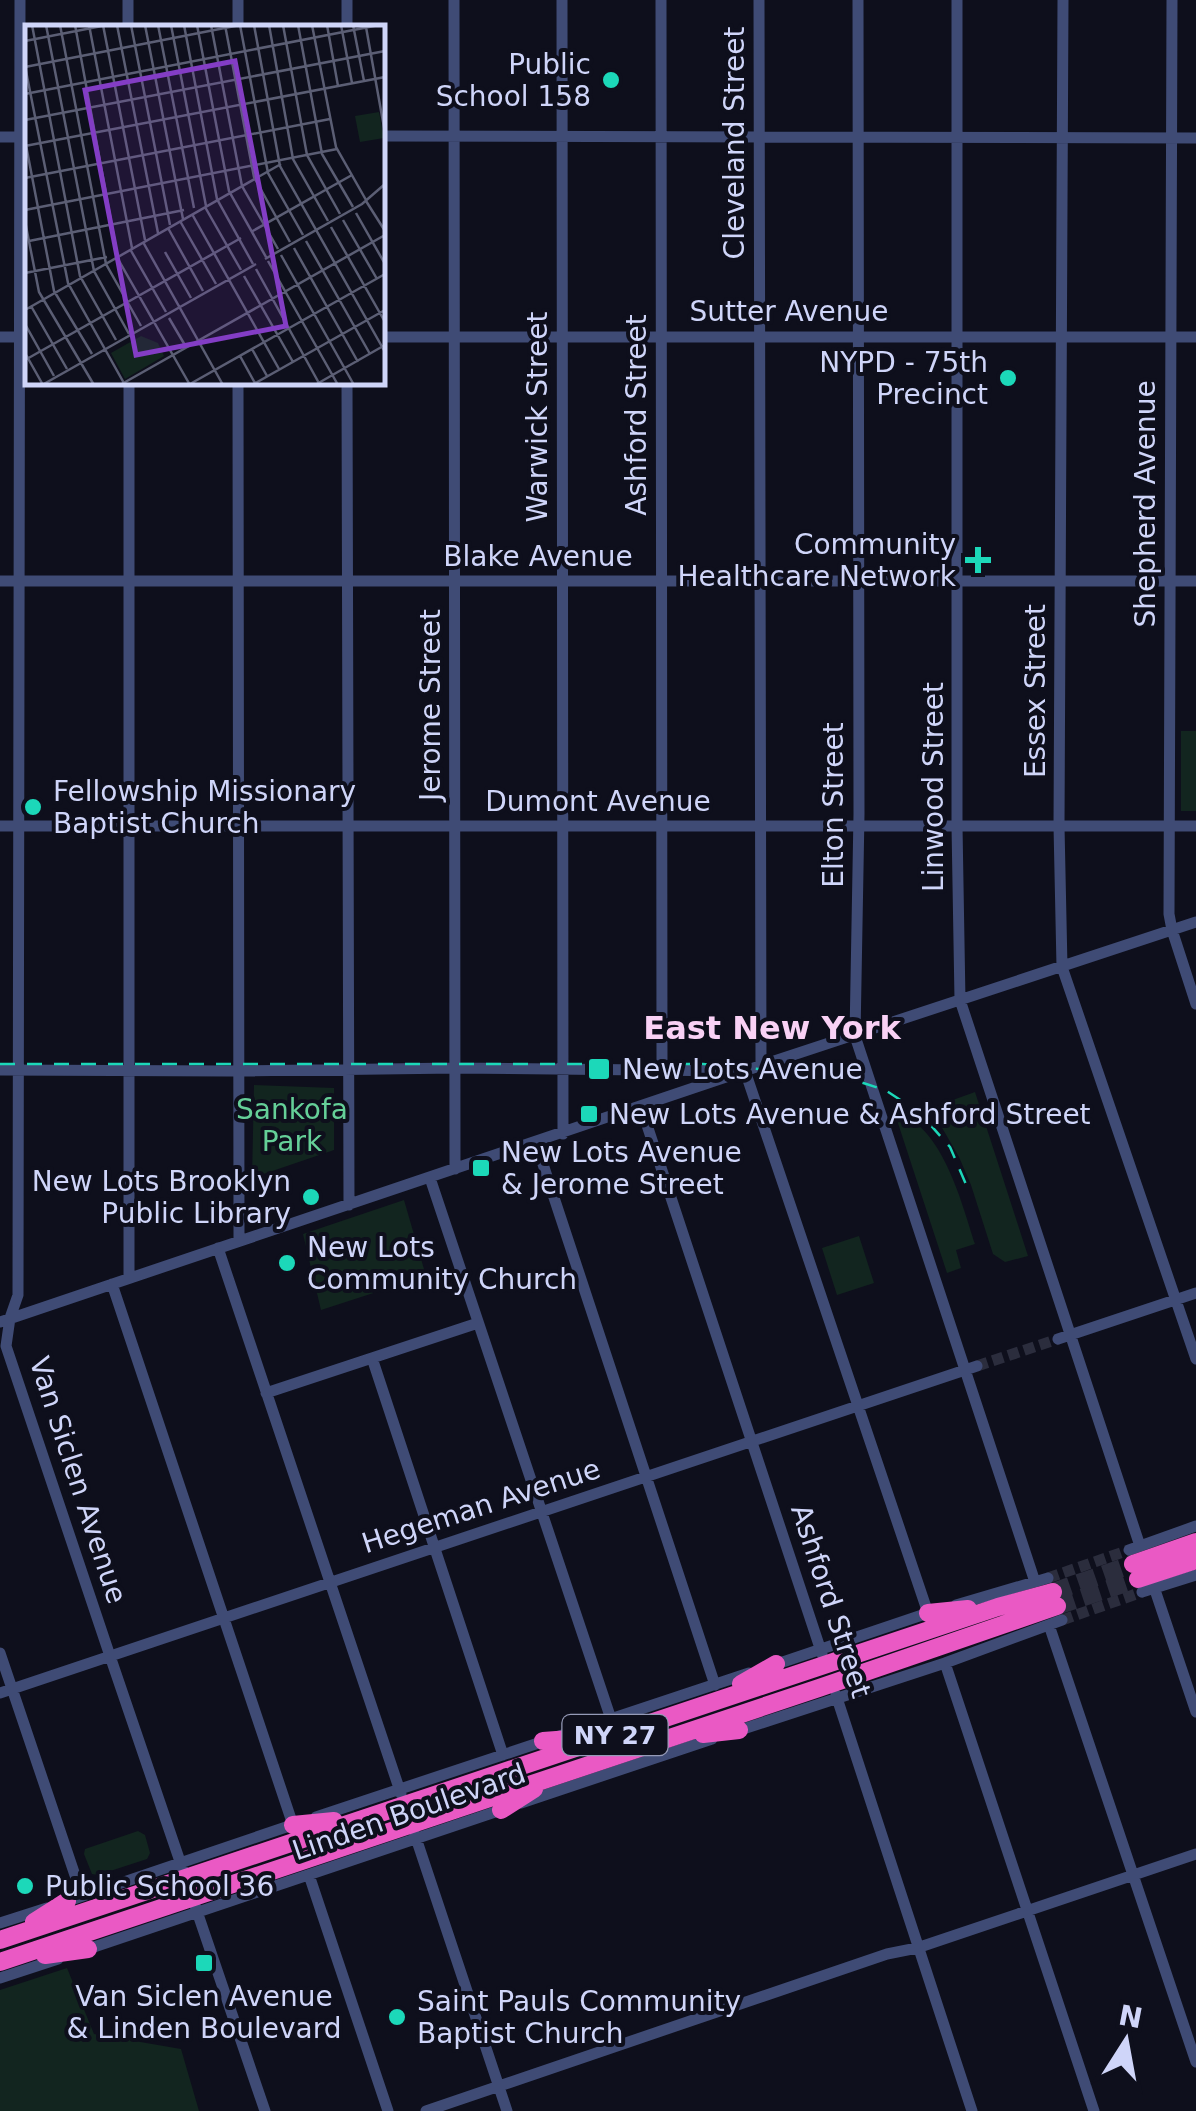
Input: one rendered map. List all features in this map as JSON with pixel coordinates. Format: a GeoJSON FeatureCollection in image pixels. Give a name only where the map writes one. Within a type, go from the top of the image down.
{"type":"FeatureCollection","features":[{"type":"Feature","properties":{"kind":"highway"},"geometry":{"type":"LineString","coordinates":[[1139,1569],[1196,1542]]}},
{"type":"Feature","properties":{"kind":"highway"},"geometry":{"type":"LineString","coordinates":[[1139,1569],[1196,1560]]}},
{"type":"Feature","properties":{"kind":"highway","name":"Linden Boulevard"},"geometry":{"type":"LineString","coordinates":[[2,1967],[195,1904],[610,1728],[707,1704],[823,1657],[998,1607],[1051,1600]]}},
{"type":"Feature","properties":{"kind":"highway","name":"Linden Boulevard"},"geometry":{"type":"LineString","coordinates":[[2,1934],[183,1870],[369,1817],[408,1814],[557,1775],[668,1738],[834,1691],[1051,1600]]}},
{"type":"Feature","properties":{"kind":"highway"},"geometry":{"type":"LineString","coordinates":[[928,1613],[998,1607]]}},
{"type":"Feature","properties":{"kind":"highway"},"geometry":{"type":"LineString","coordinates":[[707,1704],[776,1664]]}},
{"type":"Feature","properties":{"kind":"highway"},"geometry":{"type":"LineString","coordinates":[[543,1742],[610,1728]]}},
{"type":"Feature","properties":{"kind":"highway"},"geometry":{"type":"LineString","coordinates":[[668,1738],[739,1730]]}},
{"type":"Feature","properties":{"kind":"highway"},"geometry":{"type":"LineString","coordinates":[[500,1810],[557,1775]]}},
{"type":"Feature","properties":{"kind":"highway"},"geometry":{"type":"LineString","coordinates":[[293,1825],[369,1817]]}},
{"type":"Feature","properties":{"kind":"highway"},"geometry":{"type":"LineString","coordinates":[[2,1934],[75,1898]]}},
{"type":"Feature","properties":{"kind":"highway"},"geometry":{"type":"LineString","coordinates":[[2,1967],[88,1949]]}},
{"type":"Feature","properties":{"kind":"street","name":"Van Siclen Avenue"},"geometry":{"type":"LineString","coordinates":[[20,0],[24,137],[18,1295],[3,1319],[6,1346],[266,2111]]}},
{"type":"Feature","properties":{"kind":"street","name":"Jerome Street"},"geometry":{"type":"LineString","coordinates":[[454,0],[455,1170]]}},
{"type":"Feature","properties":{"kind":"street","name":"Warwick Street"},"geometry":{"type":"LineString","coordinates":[[562,0],[563,1134]]}},
{"type":"Feature","properties":{"kind":"street","name":"Ashford Street"},"geometry":{"type":"LineString","coordinates":[[661,0],[662,1069]]}},
{"type":"Feature","properties":{"kind":"street","name":"Cleveland Street"},"geometry":{"type":"LineString","coordinates":[[759,0],[761,1066]]}},
{"type":"Feature","properties":{"kind":"street","name":"Elton Street"},"geometry":{"type":"LineString","coordinates":[[858,0],[856,1036],[1051,1600],[1133,1876],[1196,2062]]}},
{"type":"Feature","properties":{"kind":"street","name":"Linwood Street"},"geometry":{"type":"LineString","coordinates":[[957,0],[960,1000],[1139,1569],[1196,1712]]}},
{"type":"Feature","properties":{"kind":"street","name":"Essex Street"},"geometry":{"type":"LineString","coordinates":[[1063,0],[1059,826],[1062,967],[1196,1360]]}},
{"type":"Feature","properties":{"kind":"street","name":"Shepherd Avenue"},"geometry":{"type":"LineString","coordinates":[[1172,0],[1169,917],[1196,1004]]}},
{"type":"Feature","properties":{"kind":"street"},"geometry":{"type":"LineString","coordinates":[[385,136],[1196,138]]}},
{"type":"Feature","properties":{"kind":"street"},"geometry":{"type":"LineString","coordinates":[[0,137],[24,137]]}},
{"type":"Feature","properties":{"kind":"street","name":"Sutter Avenue"},"geometry":{"type":"LineString","coordinates":[[385,336],[1196,337]]}},
{"type":"Feature","properties":{"kind":"street"},"geometry":{"type":"LineString","coordinates":[[0,337],[23,337]]}},
{"type":"Feature","properties":{"kind":"street"},"geometry":{"type":"LineString","coordinates":[[129,385],[129,1278]]}},
{"type":"Feature","properties":{"kind":"street"},"geometry":{"type":"LineString","coordinates":[[238,385],[239,1241]]}},
{"type":"Feature","properties":{"kind":"street"},"geometry":{"type":"LineString","coordinates":[[348,385],[349,1205]]}},
{"type":"Feature","properties":{"kind":"street","name":"Blake Avenue"},"geometry":{"type":"LineString","coordinates":[[0,581],[1196,582]]}},
{"type":"Feature","properties":{"kind":"street","name":"Dumont Avenue"},"geometry":{"type":"LineString","coordinates":[[0,826],[1196,826]]}},
{"type":"Feature","properties":{"kind":"street"},"geometry":{"type":"LineString","coordinates":[[3,1319],[1196,922]]}},
{"type":"Feature","properties":{"kind":"street"},"geometry":{"type":"LineString","coordinates":[[0,1070],[746,1071]]}},
{"type":"Feature","properties":{"kind":"street"},"geometry":{"type":"LineString","coordinates":[[746,1071],[928,1613]]}},
{"type":"Feature","properties":{"kind":"street","name":"Ashford Street"},"geometry":{"type":"LineString","coordinates":[[641,1107],[972,2111]]}},
{"type":"Feature","properties":{"kind":"street"},"geometry":{"type":"LineString","coordinates":[[536,1143],[714,1685]]}},
{"type":"Feature","properties":{"kind":"street"},"geometry":{"type":"LineString","coordinates":[[430,1178],[610,1728]]}},
{"type":"Feature","properties":{"kind":"street"},"geometry":{"type":"LineString","coordinates":[[218,1248],[507,2111]]}},
{"type":"Feature","properties":{"kind":"street"},"geometry":{"type":"LineString","coordinates":[[112,1284],[293,1825]]}},
{"type":"Feature","properties":{"kind":"street"},"geometry":{"type":"LineString","coordinates":[[1064,1337],[1196,1294]]}},
{"type":"Feature","properties":{"kind":"street"},"geometry":{"type":"LineString","coordinates":[[266,1393],[478,1322]]}},
{"type":"Feature","properties":{"kind":"street"},"geometry":{"type":"LineString","coordinates":[[372,1358],[503,1754]]}},
{"type":"Feature","properties":{"kind":"street","name":"Hegeman Avenue"},"geometry":{"type":"LineString","coordinates":[[6,1691],[971,1368]]}},
{"type":"Feature","properties":{"kind":"street"},"geometry":{"type":"LineString","coordinates":[[1139,1569],[1196,1526]]}},
{"type":"Feature","properties":{"kind":"street"},"geometry":{"type":"LineString","coordinates":[[1139,1569],[1196,1575]]}},
{"type":"Feature","properties":{"kind":"street","name":"Linden Boulevard"},"geometry":{"type":"LineString","coordinates":[[610,1728],[776,1664],[823,1657],[928,1613],[1051,1600]]}},
{"type":"Feature","properties":{"kind":"street","name":"Linden Boulevard"},"geometry":{"type":"LineString","coordinates":[[75,1898],[183,1870],[293,1825],[500,1810],[739,1730],[834,1691],[945,1663],[1051,1600]]}},
{"type":"Feature","properties":{"kind":"street"},"geometry":{"type":"LineString","coordinates":[[0,1652],[6,1691],[75,1898]]}},
{"type":"Feature","properties":{"kind":"street"},"geometry":{"type":"LineString","coordinates":[[945,1663],[1094,2111]]}},
{"type":"Feature","properties":{"kind":"street","name":"Linden Boulevard"},"geometry":{"type":"LineString","coordinates":[[88,1949],[195,1904],[309,1875],[503,1754],[543,1742]]}},
{"type":"Feature","properties":{"kind":"street"},"geometry":{"type":"LineString","coordinates":[[426,2111],[1196,1854]]}},
{"type":"Feature","properties":{"kind":"street"},"geometry":{"type":"LineString","coordinates":[[309,1875],[388,2111]]}},
{"type":"Feature","properties":{"kind":"green space"},"geometry":{"type":"Polygon","coordinates":[[[1181,731],[1196,731],[1196,811],[1181,811],[1181,731]]]}},
{"type":"Feature","properties":{"kind":"green space","name":"Sankofa Park"},"geometry":{"type":"Polygon","coordinates":[[[254,1085],[334,1088],[334,1150],[252,1178],[254,1085]]]}},
{"type":"Feature","properties":{"kind":"green space"},"geometry":{"type":"Polygon","coordinates":[[[975,1092],[1028,1256],[1005,1262],[993,1254],[971,1185],[941,1126],[939,1105],[975,1092]]]}},
{"type":"Feature","properties":{"kind":"green space"},"geometry":{"type":"Polygon","coordinates":[[[894,1111],[925,1132],[948,1167],[975,1244],[956,1250],[961,1268],[947,1273],[894,1111]]]}},
{"type":"Feature","properties":{"kind":"green space"},"geometry":{"type":"Polygon","coordinates":[[[404,1200],[426,1276],[321,1310],[303,1234],[404,1200]]]}},
{"type":"Feature","properties":{"kind":"green space"},"geometry":{"type":"Polygon","coordinates":[[[859,1236],[874,1283],[837,1295],[822,1248],[859,1236]]]}},
{"type":"Feature","properties":{"kind":"green space"},"geometry":{"type":"Polygon","coordinates":[[[138,1831],[145,1835],[150,1853],[147,1859],[92,1874],[85,1849],[138,1831]]]}},
{"type":"Feature","properties":{"kind":"green space"},"geometry":{"type":"Polygon","coordinates":[[[67,1968],[94,2034],[181,2049],[199,2111],[0,2111],[0,1990],[67,1968]]]}},
{"type":"Feature","properties":{"kind":"tunnel"},"geometry":{"type":"LineString","coordinates":[[977,1366],[1058,1339]]}},
{"type":"Feature","properties":{"kind":"tunnel"},"geometry":{"type":"LineString","coordinates":[[1048,1578],[1129,1550]]}},
{"type":"Feature","properties":{"kind":"tunnel"},"geometry":{"type":"LineString","coordinates":[[1053,1592],[1133,1564]]}},
{"type":"Feature","properties":{"kind":"tunnel"},"geometry":{"type":"LineString","coordinates":[[1057,1606],[1138,1579]]}},
{"type":"Feature","properties":{"kind":"tunnel"},"geometry":{"type":"LineString","coordinates":[[1062,1620],[1142,1592]]}},
{"type":"Feature","properties":{"kind":"railway"},"geometry":{"type":"LineString","coordinates":[[0,1064],[703,1064],[845,1077],[885,1090],[919,1112],[950,1147],[968,1189]]}},
{"type":"Feature","properties":{"kind":"place","name":"Public School 158"},"geometry":{"type":"Point","coordinates":[611,80]}},
{"type":"Feature","properties":{"kind":"place","name":"NYPD - 75th Precinct"},"geometry":{"type":"Point","coordinates":[1008,378]}},
{"type":"Feature","properties":{"kind":"place","name":"Community Healthcare Network"},"geometry":{"type":"Point","coordinates":[978,560]}},
{"type":"Feature","properties":{"kind":"place","name":"Fellowship Missionary Baptist Church"},"geometry":{"type":"Point","coordinates":[33,807]}},
{"type":"Feature","properties":{"kind":"place","name":"New Lots Avenue"},"geometry":{"type":"Point","coordinates":[599,1069]}},
{"type":"Feature","properties":{"kind":"place","name":"New Lots Avenue & Ashford Street"},"geometry":{"type":"Point","coordinates":[589,1114]}},
{"type":"Feature","properties":{"kind":"place","name":"New Lots Avenue & Jerome Street"},"geometry":{"type":"Point","coordinates":[481,1168]}},
{"type":"Feature","properties":{"kind":"place","name":"New Lots Brooklyn Public Library"},"geometry":{"type":"Point","coordinates":[311,1197]}},
{"type":"Feature","properties":{"kind":"place","name":"New Lots Community Church"},"geometry":{"type":"Point","coordinates":[287,1263]}},
{"type":"Feature","properties":{"kind":"place","name":"Public School 36"},"geometry":{"type":"Point","coordinates":[25,1886]}},
{"type":"Feature","properties":{"kind":"place","name":"Van Siclen Avenue & Linden Boulevard"},"geometry":{"type":"Point","coordinates":[204,1963]}},
{"type":"Feature","properties":{"kind":"place","name":"Saint Pauls Community Baptist Church"},"geometry":{"type":"Point","coordinates":[397,2017]}},
{"type":"Feature","properties":{"kind":"district","name":"East New York"},"geometry":{"type":"Point","coordinates":[772,1028]}}]}
